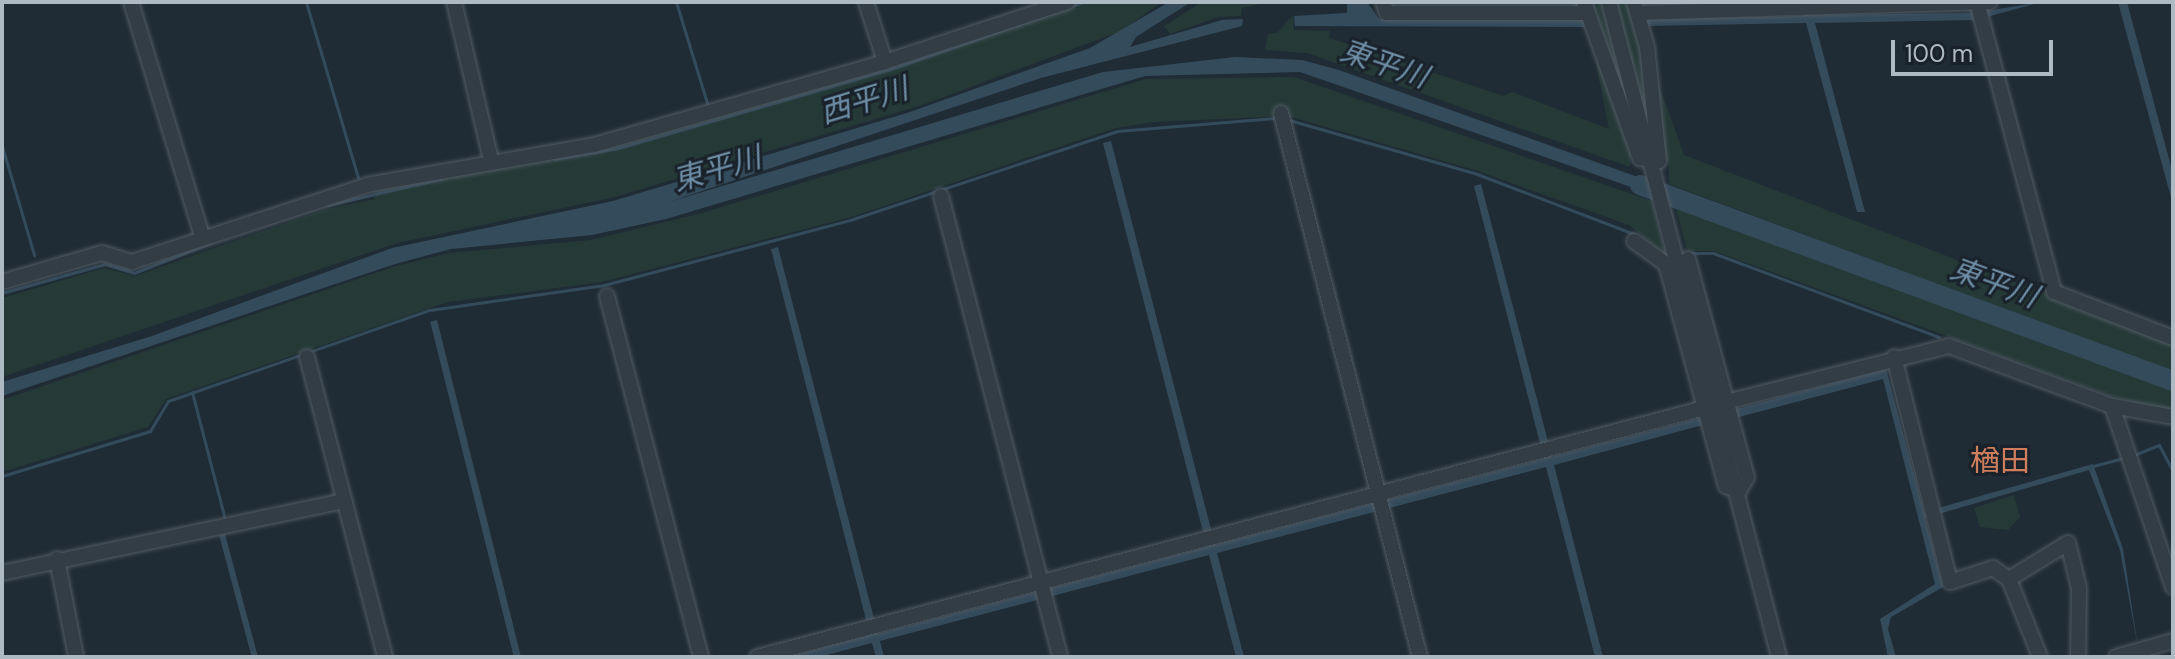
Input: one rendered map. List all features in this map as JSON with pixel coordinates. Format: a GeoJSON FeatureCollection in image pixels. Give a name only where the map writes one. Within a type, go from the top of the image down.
{"type":"FeatureCollection","features":[{"type":"Feature","properties":{"kind":"street"},"geometry":{"type":"LineString","coordinates":[[131,2],[202,236]]}},
{"type":"Feature","properties":{"kind":"street"},"geometry":{"type":"LineString","coordinates":[[454,2],[491,160]]}},
{"type":"Feature","properties":{"kind":"street"},"geometry":{"type":"LineString","coordinates":[[866,2],[885,62]]}},
{"type":"Feature","properties":{"kind":"street"},"geometry":{"type":"LineString","coordinates":[[2,282],[102,253],[132,262],[202,236],[367,185],[491,160],[594,145],[885,62],[1067,2]]}},
{"type":"Feature","properties":{"kind":"street"},"geometry":{"type":"LineString","coordinates":[[1383,2],[1387,13],[1586,7],[1640,158],[1659,161],[1661,152],[1635,7],[1807,9],[1982,3],[1983,23],[2054,292],[2173,338]]}},
{"type":"Feature","properties":{"kind":"street"},"geometry":{"type":"LineString","coordinates":[[1609,2],[1739,491],[1779,657]]}},
{"type":"Feature","properties":{"kind":"street"},"geometry":{"type":"LineString","coordinates":[[1281,113],[1420,657]]}},
{"type":"Feature","properties":{"kind":"street"},"geometry":{"type":"LineString","coordinates":[[941,196],[1060,657]]}},
{"type":"Feature","properties":{"kind":"street"},"geometry":{"type":"LineString","coordinates":[[1634,241],[1666,264],[1726,486],[1739,491]]}},
{"type":"Feature","properties":{"kind":"street"},"geometry":{"type":"LineString","coordinates":[[1688,259],[1747,477],[1739,491]]}},
{"type":"Feature","properties":{"kind":"street"},"geometry":{"type":"LineString","coordinates":[[607,296],[701,657]]}},
{"type":"Feature","properties":{"kind":"street"},"geometry":{"type":"LineString","coordinates":[[1726,402],[1894,357],[1949,346],[2112,406],[2173,417]]}},
{"type":"Feature","properties":{"kind":"street"},"geometry":{"type":"LineString","coordinates":[[307,357],[385,657]]}},
{"type":"Feature","properties":{"kind":"street"},"geometry":{"type":"LineString","coordinates":[[1894,357],[1950,582],[1993,568],[2009,579],[2040,657]]}},
{"type":"Feature","properties":{"kind":"street"},"geometry":{"type":"LineString","coordinates":[[2112,406],[2173,587]]}},
{"type":"Feature","properties":{"kind":"street"},"geometry":{"type":"LineString","coordinates":[[757,657],[872,627],[1043,590],[1209,539],[1381,502],[1546,450],[1705,408]]}},
{"type":"Feature","properties":{"kind":"street"},"geometry":{"type":"LineString","coordinates":[[2,573],[57,559],[345,501]]}},
{"type":"Feature","properties":{"kind":"street"},"geometry":{"type":"LineString","coordinates":[[2009,579],[2068,543],[2079,588],[2078,657]]}},
{"type":"Feature","properties":{"kind":"street"},"geometry":{"type":"LineString","coordinates":[[57,559],[76,657]]}},
{"type":"Feature","properties":{"kind":"street"},"geometry":{"type":"LineString","coordinates":[[2116,657],[2173,641]]}},
{"type":"Feature","properties":{"kind":"green space"},"geometry":{"type":"Polygon","coordinates":[[[1077,2],[1162,2],[1121,31],[925,104],[615,197],[397,243],[2,377],[2,298],[104,268],[135,276],[323,210],[375,199],[370,187],[594,149],[1077,2]]]}},
{"type":"Feature","properties":{"kind":"green space"},"geometry":{"type":"Polygon","coordinates":[[[1202,2],[1269,2],[1242,8],[1241,16],[1218,17],[1170,34],[1164,26],[1202,2]]]}},
{"type":"Feature","properties":{"kind":"green space"},"geometry":{"type":"Polygon","coordinates":[[[1589,2],[1629,2],[1684,155],[2173,343],[2173,372],[1669,184],[1669,165],[1654,137],[1631,149],[1630,167],[1307,53],[1265,50],[1268,34],[1277,33],[1293,15],[1294,30],[1330,31],[1329,38],[1503,96],[1512,92],[1609,129],[1596,63],[1603,56],[1589,2]]]}},
{"type":"Feature","properties":{"kind":"green space"},"geometry":{"type":"Polygon","coordinates":[[[1294,77],[1652,201],[1666,255],[1629,225],[1478,171],[1288,116],[1153,122],[1116,128],[851,217],[602,282],[448,302],[166,399],[148,427],[2,472],[2,400],[396,266],[449,253],[591,240],[702,213],[1146,79],[1294,77]]]}},
{"type":"Feature","properties":{"kind":"green space"},"geometry":{"type":"Polygon","coordinates":[[[1676,208],[2173,389],[2173,412],[2117,398],[1714,251],[1687,251],[1676,208]]]}},
{"type":"Feature","properties":{"kind":"green space"},"geometry":{"type":"Polygon","coordinates":[[[2014,495],[2020,517],[2008,530],[1980,527],[1974,508],[2014,495]]]}},
{"type":"Feature","properties":{"kind":"water"},"geometry":{"type":"Polygon","coordinates":[[[1169,2],[1191,2],[1136,37],[1130,47],[1222,20],[1243,19],[1242,26],[1041,78],[669,202],[1103,72],[1235,57],[1302,60],[1339,70],[1649,181],[1651,194],[1300,72],[1145,76],[666,219],[592,235],[451,249],[395,264],[2,396],[2,382],[152,336],[392,248],[613,201],[907,113],[1090,48],[1169,2]]]}},
{"type":"Feature","properties":{"kind":"water"},"geometry":{"type":"Polygon","coordinates":[[[1347,2],[1367,2],[1379,19],[1583,19],[1584,27],[1295,26],[1294,16],[1347,13],[1347,2]]]}},
{"type":"Feature","properties":{"kind":"water"},"geometry":{"type":"Polygon","coordinates":[[[1801,2],[1809,2],[1813,15],[1974,13],[2041,2],[1976,20],[1815,23],[1865,212],[1857,212],[1806,23],[1647,26],[1646,19],[1804,16],[1801,2]]]}},
{"type":"Feature","properties":{"kind":"water"},"geometry":{"type":"Polygon","coordinates":[[[2118,2],[2127,2],[2173,174],[2173,205],[2118,2]]]}},
{"type":"Feature","properties":{"kind":"water"},"geometry":{"type":"Polygon","coordinates":[[[1111,141],[1215,545],[1544,459],[1474,186],[1481,184],[1552,457],[1701,418],[1703,425],[1554,465],[1603,657],[1595,657],[1546,467],[1217,553],[1244,657],[1236,657],[1209,555],[880,641],[884,657],[876,657],[872,643],[819,657],[790,657],[870,635],[771,249],[778,247],[878,634],[1207,547],[1103,143],[1111,141]]]}},
{"type":"Feature","properties":{"kind":"water"},"geometry":{"type":"Polygon","coordinates":[[[437,320],[521,657],[514,657],[430,322],[437,320]]]}},
{"type":"Feature","properties":{"kind":"water"},"geometry":{"type":"Polygon","coordinates":[[[1886,369],[1924,512],[2093,464],[2123,549],[2138,647],[2120,550],[2089,470],[1925,518],[1943,587],[1891,617],[1888,629],[1896,657],[1888,657],[1880,619],[1935,584],[1883,379],[1735,418],[1733,410],[1886,369]]]}},
{"type":"Feature","properties":{"kind":"water"},"geometry":{"type":"Polygon","coordinates":[[[225,534],[258,657],[252,657],[219,536],[225,534]]]}},
{"type":"Feature","properties":{"kind":"waterway"},"geometry":{"type":"LineString","coordinates":[[306,2],[358,177]]}},
{"type":"Feature","properties":{"kind":"waterway"},"geometry":{"type":"LineString","coordinates":[[676,2],[709,109]]}},
{"type":"Feature","properties":{"kind":"waterway","name":"西平川"},"geometry":{"type":"LineString","coordinates":[[555,159],[619,148],[888,70],[1083,2]]}},
{"type":"Feature","properties":{"kind":"waterway"},"geometry":{"type":"LineString","coordinates":[[2,476],[150,431],[168,401],[430,310],[604,285],[853,219],[1117,131],[1274,118]]}},
{"type":"Feature","properties":{"kind":"waterway"},"geometry":{"type":"LineString","coordinates":[[1289,120],[1477,174],[1637,235]]}},
{"type":"Feature","properties":{"kind":"waterway"},"geometry":{"type":"LineString","coordinates":[[2,146],[34,255]]}},
{"type":"Feature","properties":{"kind":"waterway"},"geometry":{"type":"LineString","coordinates":[[328,205],[441,179]]}},
{"type":"Feature","properties":{"kind":"waterway","name":"東平川"},"geometry":{"type":"LineString","coordinates":[[1640,185],[2173,381]]}},
{"type":"Feature","properties":{"kind":"waterway"},"geometry":{"type":"LineString","coordinates":[[2,293],[105,264],[134,273],[210,243]]}},
{"type":"Feature","properties":{"kind":"waterway"},"geometry":{"type":"LineString","coordinates":[[1690,253],[1713,253],[1939,337]]}},
{"type":"Feature","properties":{"kind":"waterway"},"geometry":{"type":"LineString","coordinates":[[192,392],[225,520]]}},
{"type":"Feature","properties":{"kind":"waterway"},"geometry":{"type":"LineString","coordinates":[[2134,455],[2159,445],[2173,471]]}},
{"type":"Feature","properties":{"kind":"waterway"},"geometry":{"type":"LineString","coordinates":[[2093,466],[2126,457]]}},
{"type":"Feature","properties":{"kind":"district","name":"楢田"},"geometry":{"type":"Point","coordinates":[2000,461]}}]}
